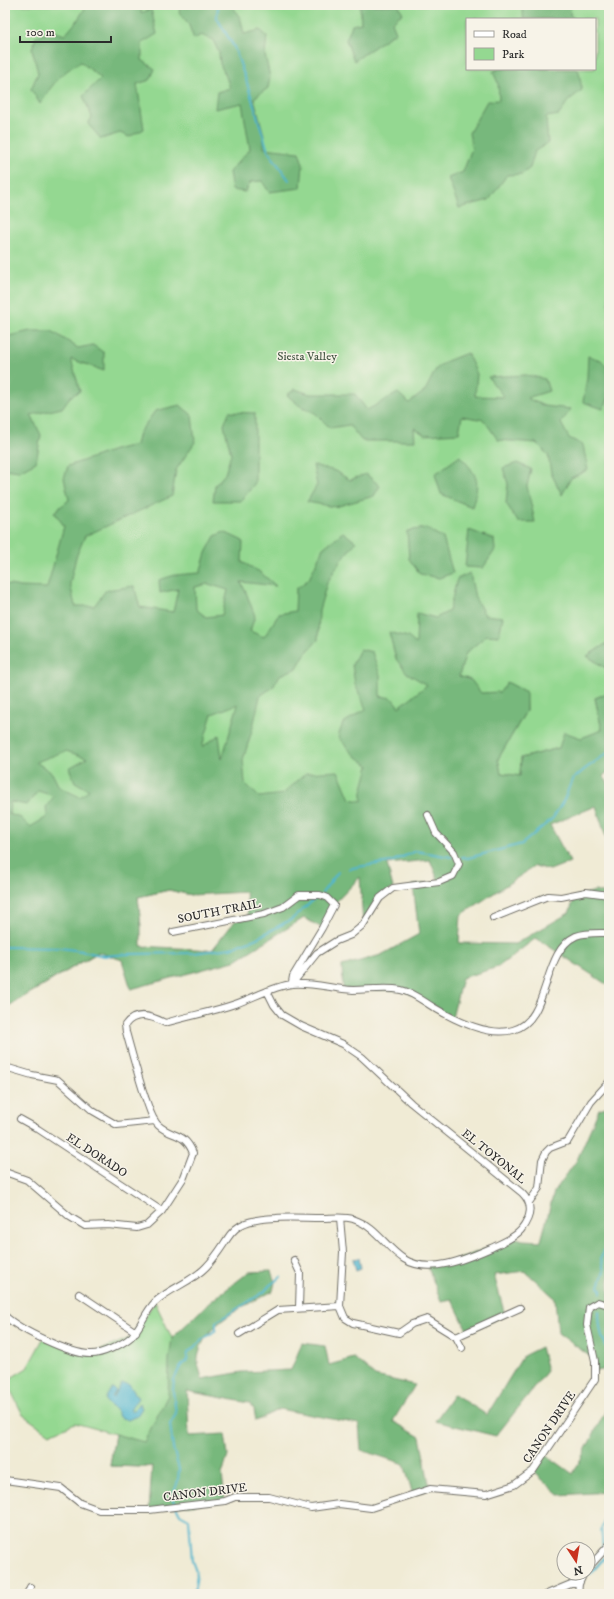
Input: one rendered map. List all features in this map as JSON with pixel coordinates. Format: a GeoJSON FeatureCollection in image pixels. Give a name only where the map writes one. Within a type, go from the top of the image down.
{"type":"FeatureCollection","features":[{"type":"Feature","properties":{"kind":"street"},"geometry":{"type":"LineString","coordinates":[[292,984],[317,953],[336,941],[351,935],[363,925],[380,898],[393,888],[439,882],[453,876],[459,864],[454,852],[436,833],[428,815]]}},
{"type":"Feature","properties":{"kind":"street"},"geometry":{"type":"LineString","coordinates":[[493,918],[548,896],[561,898],[586,892],[609,895]]}},
{"type":"Feature","properties":{"kind":"street","name":"SOUTH TRAIL"},"geometry":{"type":"LineString","coordinates":[[173,932],[264,914],[283,907],[299,895],[320,895],[326,897],[334,904],[322,928],[293,976],[292,984]]}},
{"type":"Feature","properties":{"kind":"street"},"geometry":{"type":"LineString","coordinates":[[5,1172],[27,1180],[70,1217],[85,1226],[108,1225],[132,1228],[142,1227],[154,1219],[162,1211],[184,1177],[193,1153],[190,1143],[164,1129],[155,1121],[151,1114],[138,1080],[126,1032],[125,1025],[129,1020],[142,1016],[154,1017],[165,1023],[234,1004],[268,991],[292,984],[343,990],[400,990],[458,1020],[492,1031],[511,1031],[522,1025],[534,1012],[545,990],[554,961],[562,946],[577,936],[588,933],[609,933]]}},
{"type":"Feature","properties":{"kind":"street","name":"EL TOYONAL"},"geometry":{"type":"LineString","coordinates":[[5,1316],[26,1332],[73,1351],[84,1354],[96,1354],[130,1338],[136,1332],[155,1302],[201,1272],[228,1236],[239,1225],[254,1220],[276,1218],[352,1218],[370,1227],[403,1259],[414,1264],[434,1265],[468,1258],[514,1236],[521,1229],[527,1220],[530,1211],[530,1201],[511,1183],[411,1104],[362,1057],[343,1044],[301,1026],[282,1015],[274,1005],[268,991]]}},
{"type":"Feature","properties":{"kind":"street"},"geometry":{"type":"LineString","coordinates":[[5,1067],[32,1076],[58,1080],[93,1111],[117,1125],[155,1121]]}},
{"type":"Feature","properties":{"kind":"street"},"geometry":{"type":"LineString","coordinates":[[530,1201],[539,1188],[542,1160],[546,1152],[550,1148],[568,1141],[591,1102],[609,1082]]}},
{"type":"Feature","properties":{"kind":"street","name":"EL DORADO"},"geometry":{"type":"LineString","coordinates":[[20,1119],[38,1129],[162,1211]]}},
{"type":"Feature","properties":{"kind":"street"},"geometry":{"type":"LineString","coordinates":[[340,1218],[343,1252],[340,1306],[345,1318],[353,1324],[399,1333],[412,1324],[427,1319],[456,1337],[462,1348]]}},
{"type":"Feature","properties":{"kind":"street"},"geometry":{"type":"LineString","coordinates":[[294,1260],[300,1273],[299,1308]]}},
{"type":"Feature","properties":{"kind":"street"},"geometry":{"type":"LineString","coordinates":[[79,1294],[136,1332]]}},
{"type":"Feature","properties":{"kind":"street","name":"CANON DRIVE"},"geometry":{"type":"LineString","coordinates":[[5,1480],[61,1488],[80,1503],[100,1510],[149,1510],[225,1501],[235,1497],[269,1497],[311,1508],[339,1504],[371,1508],[430,1489],[486,1494],[514,1485],[533,1471],[595,1378],[595,1360],[587,1325],[589,1307],[598,1302],[608,1305],[609,1308]]}},
{"type":"Feature","properties":{"kind":"street"},"geometry":{"type":"LineString","coordinates":[[238,1334],[278,1310],[340,1306]]}},
{"type":"Feature","properties":{"kind":"street"},"geometry":{"type":"LineString","coordinates":[[456,1337],[520,1308]]}},
{"type":"Feature","properties":{"kind":"street"},"geometry":{"type":"LineString","coordinates":[[596,1560],[609,1546]]}},
{"type":"Feature","properties":{"kind":"street"},"geometry":{"type":"LineString","coordinates":[[578,1594],[580,1581]]}},
{"type":"Feature","properties":{"kind":"street"},"geometry":{"type":"LineString","coordinates":[[546,1594],[571,1584],[579,1584]]}},
{"type":"Feature","properties":{"kind":"street"},"geometry":{"type":"LineString","coordinates":[[27,1594],[30,1587]]}},
{"type":"Feature","properties":{"kind":"green space","name":"Siesta Valley"},"geometry":{"type":"Polygon","coordinates":[[[5,5],[609,5],[609,642],[587,656],[609,670],[609,693],[595,698],[602,730],[559,748],[521,758],[520,776],[501,773],[498,759],[526,711],[525,693],[362,801],[191,895],[169,890],[138,897],[141,927],[5,1008],[5,5]]]}},
{"type":"Feature","properties":{"kind":"green space"},"geometry":{"type":"Polygon","coordinates":[[[87,5],[142,5],[141,13],[151,9],[157,34],[142,43],[142,60],[155,69],[150,80],[137,84],[144,129],[129,137],[120,133],[101,139],[88,124],[92,117],[83,96],[101,78],[81,62],[62,75],[40,104],[31,89],[38,73],[32,49],[36,37],[52,31],[65,35],[77,21],[87,5]]]}},
{"type":"Feature","properties":{"kind":"green space"},"geometry":{"type":"Polygon","coordinates":[[[181,5],[232,5],[241,20],[244,34],[260,30],[267,36],[265,55],[270,77],[268,88],[254,98],[264,135],[264,148],[299,152],[303,164],[301,188],[269,192],[262,181],[251,182],[245,192],[232,190],[229,172],[250,149],[242,103],[215,109],[217,92],[230,88],[220,64],[219,53],[213,40],[201,35],[194,39],[188,23],[179,12],[181,5]]]}},
{"type":"Feature","properties":{"kind":"green space"},"geometry":{"type":"Polygon","coordinates":[[[360,5],[398,5],[403,13],[392,22],[396,32],[354,61],[346,40],[352,25],[361,23],[360,5]]]}},
{"type":"Feature","properties":{"kind":"green space"},"geometry":{"type":"Polygon","coordinates":[[[521,5],[571,5],[570,15],[574,18],[524,18],[521,5]]]}},
{"type":"Feature","properties":{"kind":"green space"},"geometry":{"type":"Polygon","coordinates":[[[497,70],[578,70],[582,90],[568,101],[559,115],[546,117],[548,143],[535,151],[530,168],[522,174],[507,175],[489,200],[459,208],[448,178],[463,172],[472,148],[469,133],[487,101],[499,100],[498,83],[493,72],[497,70]]]}},
{"type":"Feature","properties":{"kind":"green space"},"geometry":{"type":"Polygon","coordinates":[[[30,331],[52,331],[78,348],[93,345],[104,353],[104,371],[71,359],[80,391],[70,397],[62,408],[31,415],[41,435],[36,462],[19,471],[5,469],[5,337],[30,331]]]}},
{"type":"Feature","properties":{"kind":"green space"},"geometry":{"type":"Polygon","coordinates":[[[467,353],[477,374],[475,396],[504,397],[488,377],[526,375],[545,379],[549,391],[527,398],[544,406],[571,409],[561,423],[569,438],[583,445],[588,470],[571,478],[562,495],[551,473],[548,455],[536,443],[498,440],[484,420],[462,416],[459,433],[425,435],[414,428],[415,441],[362,441],[349,425],[330,428],[315,413],[300,406],[287,395],[295,389],[310,394],[355,394],[367,410],[398,393],[409,403],[425,391],[436,369],[447,361],[467,353]]]}},
{"type":"Feature","properties":{"kind":"green space"},"geometry":{"type":"Polygon","coordinates":[[[588,356],[601,360],[609,369],[609,398],[603,409],[583,402],[587,378],[588,356]]]}},
{"type":"Feature","properties":{"kind":"green space"},"geometry":{"type":"Polygon","coordinates":[[[180,405],[192,415],[195,442],[176,470],[172,496],[85,536],[76,557],[70,583],[75,606],[94,606],[106,590],[134,586],[140,607],[173,612],[178,589],[160,593],[159,580],[175,575],[200,573],[206,553],[215,536],[224,532],[243,541],[242,562],[260,572],[276,586],[241,582],[255,616],[250,631],[264,637],[279,614],[295,611],[296,589],[309,579],[323,548],[343,532],[356,542],[341,560],[327,583],[319,610],[318,640],[305,654],[297,668],[280,675],[273,687],[260,696],[243,760],[245,783],[259,797],[283,794],[306,773],[338,771],[350,799],[362,801],[362,792],[369,766],[353,754],[338,737],[343,723],[366,709],[355,684],[352,665],[360,649],[372,652],[380,675],[380,696],[392,698],[399,707],[427,685],[407,673],[396,659],[389,632],[408,637],[416,644],[417,613],[436,618],[449,611],[457,579],[470,573],[475,598],[485,615],[503,617],[499,636],[487,635],[466,653],[459,676],[471,680],[481,693],[500,692],[507,682],[526,692],[526,711],[498,759],[501,773],[520,776],[521,758],[559,748],[564,732],[581,738],[602,730],[595,698],[609,693],[609,771],[603,776],[609,784],[609,847],[596,806],[550,825],[570,862],[550,870],[535,866],[461,915],[459,943],[515,944],[569,913],[575,897],[595,891],[609,895],[609,986],[536,938],[498,967],[462,978],[452,1018],[405,991],[343,989],[342,966],[381,955],[419,934],[413,885],[439,882],[430,860],[387,864],[393,888],[380,898],[363,925],[360,877],[334,904],[322,928],[304,918],[234,961],[131,989],[122,960],[98,952],[5,1008],[5,584],[20,587],[47,588],[64,526],[54,512],[69,500],[64,478],[68,466],[117,449],[136,445],[139,433],[155,411],[180,405]],[[208,584],[195,587],[196,609],[206,617],[222,615],[228,590],[208,584]],[[238,704],[212,714],[202,747],[219,735],[222,759],[238,704]],[[66,751],[36,762],[52,773],[59,787],[80,797],[89,790],[75,782],[69,768],[87,758],[66,751]],[[38,791],[27,805],[10,802],[9,814],[21,818],[30,827],[47,817],[46,807],[54,796],[38,791]],[[169,890],[138,897],[141,946],[212,950],[235,921],[248,918],[246,892],[191,895],[169,890]]]}},
{"type":"Feature","properties":{"kind":"green space"},"geometry":{"type":"Polygon","coordinates":[[[229,412],[255,413],[255,483],[241,501],[213,501],[215,485],[225,474],[231,454],[224,425],[229,412]]]}},
{"type":"Feature","properties":{"kind":"green space"},"geometry":{"type":"Polygon","coordinates":[[[460,456],[471,469],[476,479],[477,485],[472,507],[441,494],[435,474],[460,456]]]}},
{"type":"Feature","properties":{"kind":"green space"},"geometry":{"type":"Polygon","coordinates":[[[517,463],[531,469],[527,486],[535,522],[518,522],[506,503],[508,484],[503,468],[517,463]]]}},
{"type":"Feature","properties":{"kind":"green space"},"geometry":{"type":"Polygon","coordinates":[[[313,465],[335,471],[350,480],[366,474],[380,486],[374,496],[335,507],[307,502],[317,485],[313,465]]]}},
{"type":"Feature","properties":{"kind":"green space"},"geometry":{"type":"Polygon","coordinates":[[[426,528],[443,538],[453,573],[439,578],[420,574],[409,559],[407,531],[426,528]]]}},
{"type":"Feature","properties":{"kind":"green space"},"geometry":{"type":"Polygon","coordinates":[[[469,530],[494,539],[495,550],[483,568],[465,567],[469,530]]]}},
{"type":"Feature","properties":{"kind":"green space"},"geometry":{"type":"Polygon","coordinates":[[[609,642],[609,670],[587,656],[609,642]]]}},
{"type":"Feature","properties":{"kind":"green space"},"geometry":{"type":"Polygon","coordinates":[[[609,1106],[609,1369],[595,1371],[595,1360],[558,1333],[555,1298],[525,1271],[494,1275],[505,1315],[468,1332],[452,1299],[441,1301],[427,1265],[449,1263],[514,1237],[523,1240],[541,1241],[554,1192],[577,1160],[599,1109],[609,1106]]]}},
{"type":"Feature","properties":{"kind":"green space"},"geometry":{"type":"Polygon","coordinates":[[[271,1271],[275,1282],[273,1291],[227,1317],[208,1335],[201,1346],[198,1358],[202,1379],[242,1372],[291,1370],[302,1343],[325,1346],[329,1365],[354,1358],[375,1376],[415,1385],[393,1421],[420,1437],[430,1489],[413,1495],[404,1464],[361,1450],[359,1424],[279,1409],[256,1421],[254,1409],[249,1403],[187,1391],[189,1436],[225,1434],[228,1456],[222,1474],[225,1501],[149,1510],[152,1466],[110,1466],[115,1434],[144,1442],[168,1395],[169,1359],[172,1338],[210,1302],[249,1272],[271,1271]]]}},
{"type":"Feature","properties":{"kind":"green space"},"geometry":{"type":"Polygon","coordinates":[[[155,1302],[172,1338],[191,1458],[144,1467],[110,1466],[115,1434],[75,1423],[50,1434],[23,1415],[6,1381],[27,1368],[43,1339],[91,1354],[130,1338],[155,1302]]]}},
{"type":"Feature","properties":{"kind":"green space"},"geometry":{"type":"Polygon","coordinates":[[[541,1347],[547,1371],[496,1436],[435,1421],[454,1394],[487,1415],[523,1356],[541,1347]]]}},
{"type":"Feature","properties":{"kind":"green space"},"geometry":{"type":"Polygon","coordinates":[[[609,1391],[609,1492],[559,1495],[533,1471],[545,1454],[573,1474],[605,1412],[609,1391]]]}},
{"type":"Feature","properties":{"kind":"water"},"geometry":{"type":"Polygon","coordinates":[[[359,1258],[361,1268],[356,1270],[353,1259],[359,1258]]]}},
{"type":"Feature","properties":{"kind":"water"},"geometry":{"type":"Polygon","coordinates":[[[122,1383],[129,1384],[138,1398],[130,1410],[133,1411],[139,1403],[142,1408],[137,1416],[128,1420],[119,1417],[115,1410],[106,1401],[106,1397],[111,1389],[113,1388],[116,1391],[112,1397],[113,1398],[122,1383]]]}},
{"type":"Feature","properties":{"kind":"waterway"},"geometry":{"type":"LineString","coordinates":[[218,5],[217,18],[234,47],[268,151],[289,180]]}},
{"type":"Feature","properties":{"kind":"waterway"},"geometry":{"type":"LineString","coordinates":[[462,857],[468,858],[522,844],[553,818],[564,800],[572,780],[609,752]]}},
{"type":"Feature","properties":{"kind":"waterway"},"geometry":{"type":"LineString","coordinates":[[349,869],[391,862],[416,851],[451,857]]}},
{"type":"Feature","properties":{"kind":"waterway"},"geometry":{"type":"LineString","coordinates":[[322,893],[338,872]]}},
{"type":"Feature","properties":{"kind":"waterway"},"geometry":{"type":"LineString","coordinates":[[5,947],[60,948],[104,956],[194,953],[230,948],[255,939],[292,919],[318,896]]}},
{"type":"Feature","properties":{"kind":"waterway"},"geometry":{"type":"LineString","coordinates":[[601,1293],[601,1289],[599,1287],[604,1271],[601,1258],[607,1242],[606,1229],[608,1226],[607,1220],[609,1217]]}},
{"type":"Feature","properties":{"kind":"waterway"},"geometry":{"type":"LineString","coordinates":[[194,1594],[197,1574],[192,1561],[189,1519],[180,1514],[172,1498],[178,1481],[179,1469],[173,1448],[170,1424],[176,1414],[173,1391],[174,1380],[179,1369],[187,1360],[188,1353],[216,1330],[216,1322],[264,1292],[270,1285],[281,1277]]}},
{"type":"Feature","properties":{"kind":"waterway"},"geometry":{"type":"LineString","coordinates":[[599,1311],[602,1336],[609,1350]]}},
{"type":"Feature","properties":{"kind":"waterway"},"geometry":{"type":"LineString","coordinates":[[603,1547],[601,1529],[609,1509]]}},
{"type":"Feature","properties":{"kind":"waterway"},"geometry":{"type":"LineString","coordinates":[[596,1567],[609,1554]]}}]}
